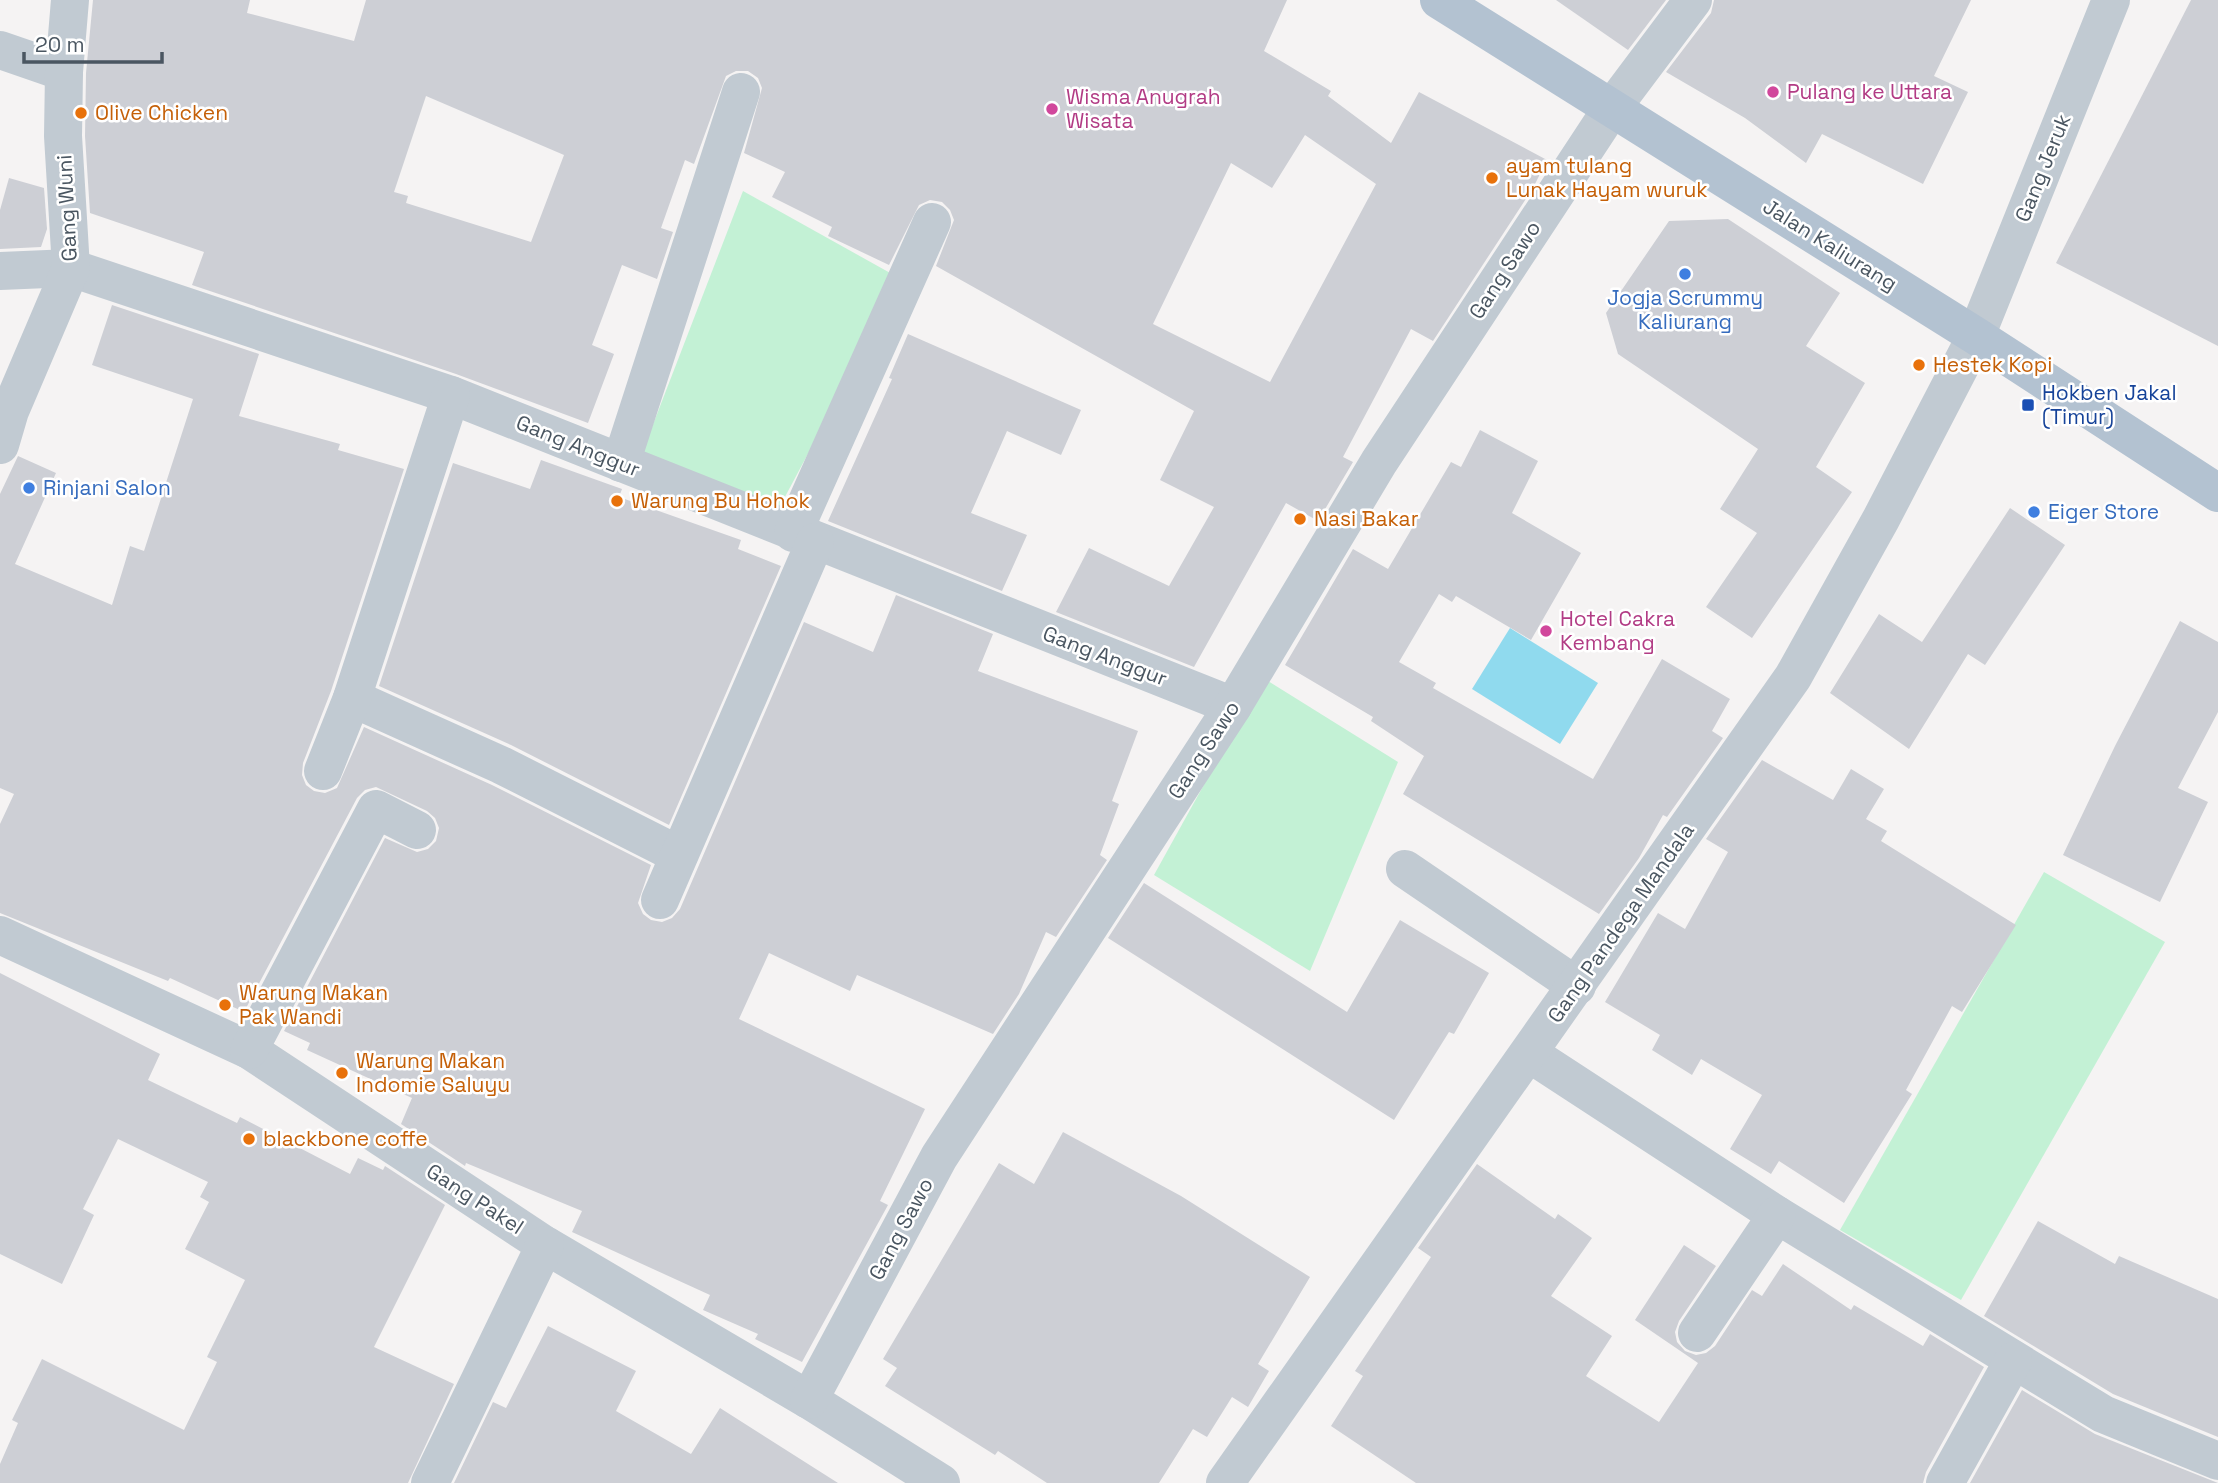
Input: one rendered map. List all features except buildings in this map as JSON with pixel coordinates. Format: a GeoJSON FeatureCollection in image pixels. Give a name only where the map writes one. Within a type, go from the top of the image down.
{"type":"FeatureCollection","features":[{"type":"Feature","properties":{"kind":"main road","name":"Jalan Kaliurang"},"geometry":{"type":"LineString","coordinates":[[1439,0],[1976,336],[2218,493]]}},
{"type":"Feature","properties":{"kind":"street","name":"Gang Wuni"},"geometry":{"type":"LineString","coordinates":[[0,445],[10,411],[71,268],[63,136],[64,72],[70,0]]}},
{"type":"Feature","properties":{"kind":"street","name":"Gang Sawo"},"geometry":{"type":"LineString","coordinates":[[809,1400],[939,1157],[1233,706],[1380,461],[1612,108],[1693,0]]}},
{"type":"Feature","properties":{"kind":"street","name":"Gang Jeruk"},"geometry":{"type":"LineString","coordinates":[[1976,336],[2111,0]]}},
{"type":"Feature","properties":{"kind":"street"},"geometry":{"type":"LineString","coordinates":[[0,50],[64,72]]}},
{"type":"Feature","properties":{"kind":"street"},"geometry":{"type":"LineString","coordinates":[[621,463],[741,92]]}},
{"type":"Feature","properties":{"kind":"street"},"geometry":{"type":"LineString","coordinates":[[660,900],[932,222]]}},
{"type":"Feature","properties":{"kind":"street"},"geometry":{"type":"LineString","coordinates":[[0,271],[71,268]]}},
{"type":"Feature","properties":{"kind":"street","name":"Gang Anggur"},"geometry":{"type":"LineString","coordinates":[[71,268],[452,395],[804,538],[1233,706]]}},
{"type":"Feature","properties":{"kind":"street","name":"Gang Pandega Mandala"},"geometry":{"type":"LineString","coordinates":[[1226,1483],[1793,677],[1881,519],[1976,336]]}},
{"type":"Feature","properties":{"kind":"street"},"geometry":{"type":"LineString","coordinates":[[323,771],[352,698],[452,395]]}},
{"type":"Feature","properties":{"kind":"street"},"geometry":{"type":"LineString","coordinates":[[352,698],[501,765],[680,855]]}},
{"type":"Feature","properties":{"kind":"street"},"geometry":{"type":"LineString","coordinates":[[249,1050],[376,808],[417,830]]}},
{"type":"Feature","properties":{"kind":"street"},"geometry":{"type":"LineString","coordinates":[[1405,869],[1577,986]]}},
{"type":"Feature","properties":{"kind":"street","name":"Gang Pakel"},"geometry":{"type":"LineString","coordinates":[[0,935],[249,1050],[545,1245],[809,1400],[941,1483]]}},
{"type":"Feature","properties":{"kind":"street"},"geometry":{"type":"LineString","coordinates":[[1530,1054],[1777,1215],[2013,1361],[2103,1414],[2218,1461]]}},
{"type":"Feature","properties":{"kind":"street"},"geometry":{"type":"LineString","coordinates":[[1697,1333],[1777,1215]]}},
{"type":"Feature","properties":{"kind":"street"},"geometry":{"type":"LineString","coordinates":[[430,1483],[545,1245]]}},
{"type":"Feature","properties":{"kind":"street"},"geometry":{"type":"LineString","coordinates":[[1945,1483],[2013,1361]]}},
{"type":"Feature","properties":{"kind":"green space"},"geometry":{"type":"Polygon","coordinates":[[[743,191],[901,279],[778,510],[642,453],[743,191]]]}},
{"type":"Feature","properties":{"kind":"green space"},"geometry":{"type":"Polygon","coordinates":[[[1263,678],[1398,762],[1310,971],[1154,875],[1263,678]]]}},
{"type":"Feature","properties":{"kind":"green space"},"geometry":{"type":"Polygon","coordinates":[[[2044,872],[2165,942],[1961,1300],[1840,1230],[2044,872]]]}},
{"type":"Feature","properties":{"kind":"water"},"geometry":{"type":"Polygon","coordinates":[[[1510,628],[1598,683],[1560,744],[1472,689],[1510,628]]]}},
{"type":"Feature","properties":{"kind":"place","name":"Pulang ke Uttara"},"geometry":{"type":"Point","coordinates":[1773,92]}},
{"type":"Feature","properties":{"kind":"place","name":"Wisma Anugrah Wisata"},"geometry":{"type":"Point","coordinates":[1052,109]}},
{"type":"Feature","properties":{"kind":"place","name":"Olive Chicken"},"geometry":{"type":"Point","coordinates":[81,113]}},
{"type":"Feature","properties":{"kind":"place","name":"ayam tulang Lunak Hayam wuruk"},"geometry":{"type":"Point","coordinates":[1492,178]}},
{"type":"Feature","properties":{"kind":"place","name":"Jogja Scrummy Kaliurang"},"geometry":{"type":"Point","coordinates":[1685,274]}},
{"type":"Feature","properties":{"kind":"place","name":"Hestek Kopi"},"geometry":{"type":"Point","coordinates":[1919,365]}},
{"type":"Feature","properties":{"kind":"place","name":"Hokben Jakal (Timur)"},"geometry":{"type":"Point","coordinates":[2028,405]}},
{"type":"Feature","properties":{"kind":"place","name":"Rinjani Salon"},"geometry":{"type":"Point","coordinates":[29,488]}},
{"type":"Feature","properties":{"kind":"place","name":"Warung Bu Hohok"},"geometry":{"type":"Point","coordinates":[617,501]}},
{"type":"Feature","properties":{"kind":"place","name":"Eiger Store"},"geometry":{"type":"Point","coordinates":[2034,512]}},
{"type":"Feature","properties":{"kind":"place","name":"Nasi Bakar"},"geometry":{"type":"Point","coordinates":[1300,519]}},
{"type":"Feature","properties":{"kind":"place","name":"Hotel Cakra Kembang"},"geometry":{"type":"Point","coordinates":[1546,631]}},
{"type":"Feature","properties":{"kind":"place","name":"Warung Makan Pak Wandi"},"geometry":{"type":"Point","coordinates":[225,1005]}},
{"type":"Feature","properties":{"kind":"place","name":"Warung Makan Indomie Saluyu"},"geometry":{"type":"Point","coordinates":[342,1073]}},
{"type":"Feature","properties":{"kind":"place","name":"blackbone coffe"},"geometry":{"type":"Point","coordinates":[249,1139]}}]}
